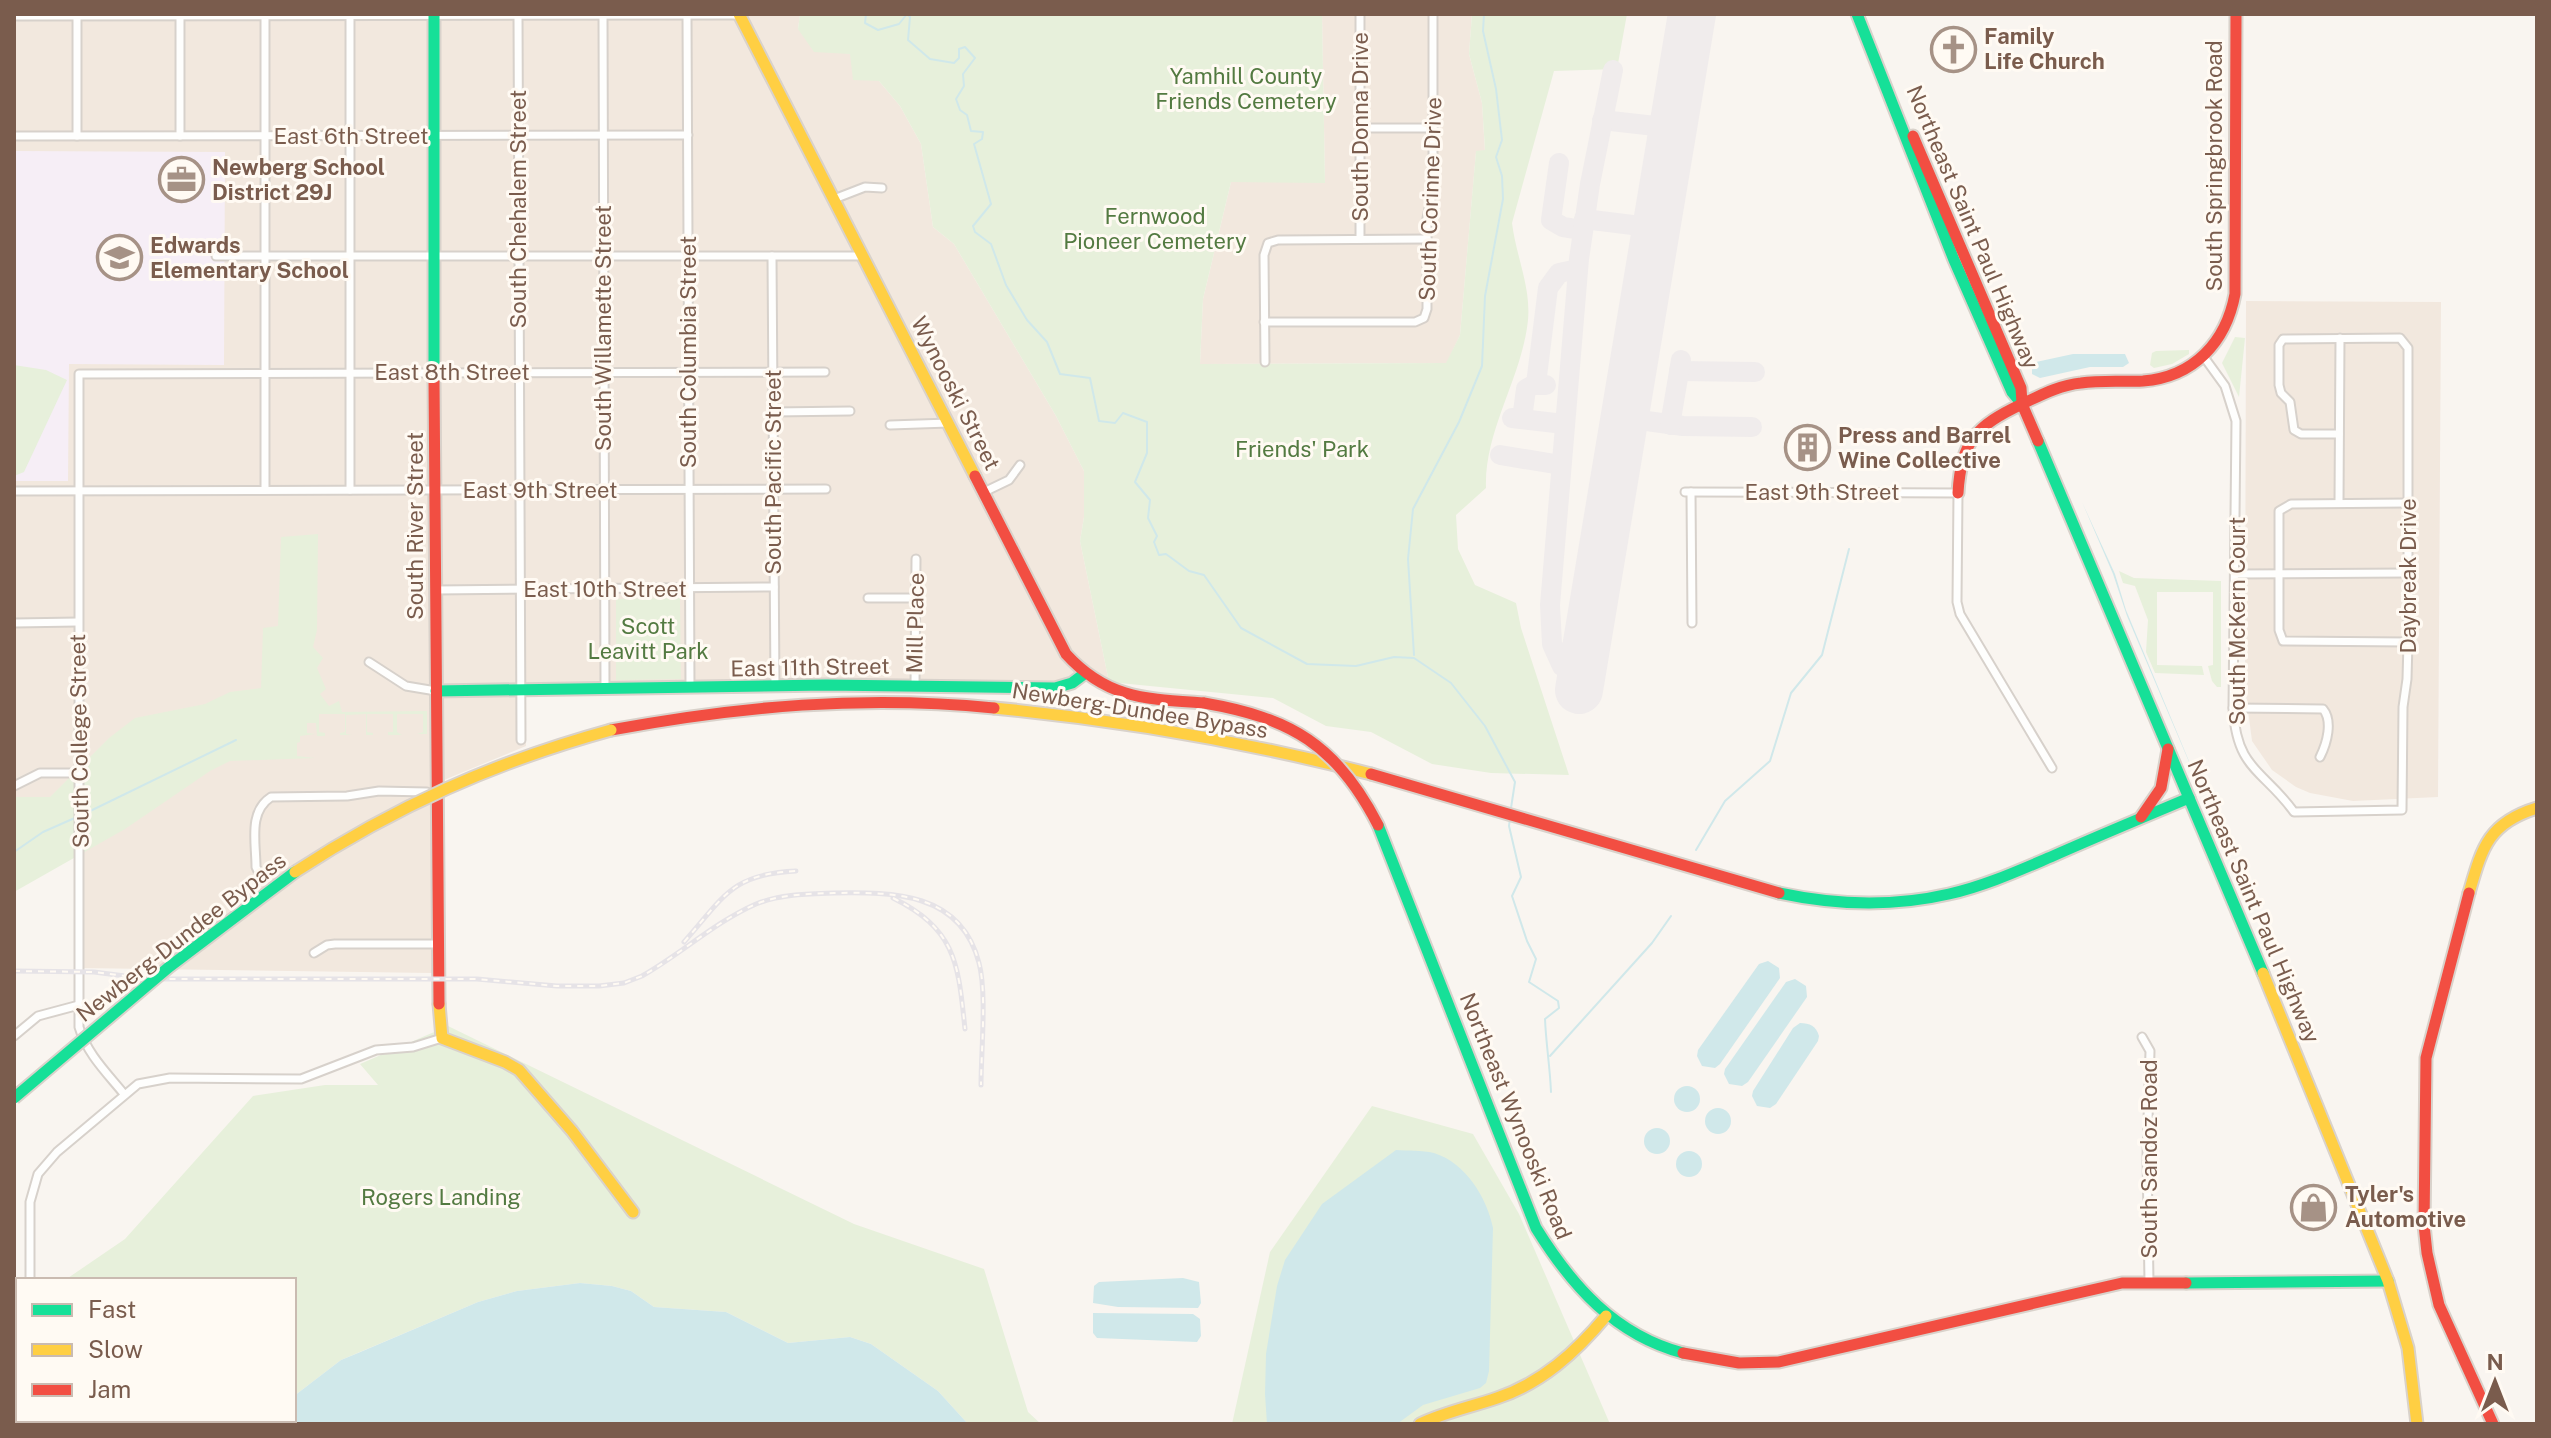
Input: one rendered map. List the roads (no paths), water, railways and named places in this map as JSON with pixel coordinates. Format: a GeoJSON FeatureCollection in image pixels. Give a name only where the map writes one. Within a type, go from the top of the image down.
{"type":"FeatureCollection","features":[{"type":"Feature","properties":{"kind":"main road","name":"Wynooski Street"},"geometry":{"type":"LineString","coordinates":[[739,14],[1066,654],[1084,674],[1105,688],[1125,696],[1204,703]]}},
{"type":"Feature","properties":{"kind":"main road","name":"Northeast Saint Paul Highway"},"geometry":{"type":"LineString","coordinates":[[1857,14],[1954,260],[2011,390],[2022,404],[2388,1281],[2408,1348],[2417,1424]]}},
{"type":"Feature","properties":{"kind":"main road","name":"South Springbrook Road"},"geometry":{"type":"LineString","coordinates":[[1958,493],[1960,463],[1974,432],[1987,421],[2072,384],[2174,376],[2204,357],[2225,330],[2234,301],[2236,14]]}},
{"type":"Feature","properties":{"kind":"main road","name":"South River Street"},"geometry":{"type":"LineString","coordinates":[[434,15],[438,1005],[442,1038]]}},
{"type":"Feature","properties":{"kind":"main road","name":"East 11th Street"},"geometry":{"type":"LineString","coordinates":[[436,691],[915,686],[1055,688],[1072,683],[1084,674]]}},
{"type":"Feature","properties":{"kind":"main road","name":"Newberg-Dundee Bypass"},"geometry":{"type":"LineString","coordinates":[[14,1098],[233,916],[335,845],[383,817],[464,779],[540,750],[672,717],[767,705],[817,703],[937,705],[1124,723],[1290,754],[1378,776],[1815,901],[1876,904],[1938,896],[1969,888],[2189,798]]}},
{"type":"Feature","properties":{"kind":"main road","name":"Northeast Wynooski Road"},"geometry":{"type":"LineString","coordinates":[[1204,703],[1260,713],[1299,732],[1316,743],[1349,775],[1363,795],[1378,825],[1536,1228],[1575,1288],[1606,1316],[1641,1338],[1680,1354],[1727,1363],[1752,1364],[1811,1356],[2122,1283],[2388,1281]]}},
{"type":"Feature","properties":{"kind":"main road"},"geometry":{"type":"LineString","coordinates":[[2140,819],[2161,788],[2168,749]]}},
{"type":"Feature","properties":{"kind":"main road"},"geometry":{"type":"LineString","coordinates":[[2493,1424],[2448,1329],[2432,1279],[2424,1225],[2426,1067],[2430,1037],[2481,850],[2492,834],[2509,819],[2537,808]]}},
{"type":"Feature","properties":{"kind":"main road"},"geometry":{"type":"LineString","coordinates":[[442,1038],[519,1070],[572,1131],[633,1212]]}},
{"type":"Feature","properties":{"kind":"main road"},"geometry":{"type":"LineString","coordinates":[[1420,1424],[1458,1407],[1494,1399],[1534,1382],[1580,1346],[1606,1316]]}},
{"type":"Feature","properties":{"kind":"street"},"geometry":{"type":"LineString","coordinates":[[14,16],[739,14]]}},
{"type":"Feature","properties":{"kind":"street","name":"South Donna Drive"},"geometry":{"type":"LineString","coordinates":[[1360,14],[1360,239]]}},
{"type":"Feature","properties":{"kind":"street","name":"South Corinne Drive"},"geometry":{"type":"LineString","coordinates":[[1264,322],[1421,320],[1427,309],[1427,218],[1433,189],[1433,14]]}},
{"type":"Feature","properties":{"kind":"street"},"geometry":{"type":"LineString","coordinates":[[77,15],[77,136]]}},
{"type":"Feature","properties":{"kind":"street"},"geometry":{"type":"LineString","coordinates":[[180,15],[180,136]]}},
{"type":"Feature","properties":{"kind":"street"},"geometry":{"type":"LineString","coordinates":[[265,15],[265,490]]}},
{"type":"Feature","properties":{"kind":"street"},"geometry":{"type":"LineString","coordinates":[[350,15],[350,490]]}},
{"type":"Feature","properties":{"kind":"street","name":"South Chehalem Street"},"geometry":{"type":"LineString","coordinates":[[518,15],[521,740]]}},
{"type":"Feature","properties":{"kind":"street","name":"South Willamette Street"},"geometry":{"type":"LineString","coordinates":[[603,15],[605,689]]}},
{"type":"Feature","properties":{"kind":"street","name":"South Columbia Street"},"geometry":{"type":"LineString","coordinates":[[687,16],[690,688]]}},
{"type":"Feature","properties":{"kind":"street"},"geometry":{"type":"LineString","coordinates":[[1361,128],[1433,128]]}},
{"type":"Feature","properties":{"kind":"street","name":"East 6th Street"},"geometry":{"type":"LineString","coordinates":[[14,136],[688,135]]}},
{"type":"Feature","properties":{"kind":"street"},"geometry":{"type":"LineString","coordinates":[[834,199],[865,187],[882,188]]}},
{"type":"Feature","properties":{"kind":"street"},"geometry":{"type":"LineString","coordinates":[[1265,362],[1264,255],[1268,243],[1278,240],[1427,239]]}},
{"type":"Feature","properties":{"kind":"street"},"geometry":{"type":"LineString","coordinates":[[216,256],[864,256]]}},
{"type":"Feature","properties":{"kind":"street","name":"South Pacific Street"},"geometry":{"type":"LineString","coordinates":[[772,256],[775,687]]}},
{"type":"Feature","properties":{"kind":"street"},"geometry":{"type":"LineString","coordinates":[[2339,434],[2301,434],[2294,430],[2290,402],[2281,393],[2279,385],[2279,345],[2283,339],[2340,338],[2339,503]]}},
{"type":"Feature","properties":{"kind":"street","name":"Daybreak Drive"},"geometry":{"type":"LineString","coordinates":[[2340,338],[2400,338],[2408,348],[2408,642],[2403,707],[2402,810]]}},
{"type":"Feature","properties":{"kind":"street","name":"South McKern Court"},"geometry":{"type":"LineString","coordinates":[[2204,357],[2225,386],[2236,421],[2233,708],[2237,736],[2251,767],[2294,812],[2402,810]]}},
{"type":"Feature","properties":{"kind":"street","name":"East 8th Street"},"geometry":{"type":"LineString","coordinates":[[79,374],[825,372]]}},
{"type":"Feature","properties":{"kind":"street","name":"South College Street"},"geometry":{"type":"LineString","coordinates":[[79,374],[79,1027],[83,1041],[124,1094]]}},
{"type":"Feature","properties":{"kind":"street"},"geometry":{"type":"LineString","coordinates":[[773,412],[850,411]]}},
{"type":"Feature","properties":{"kind":"street"},"geometry":{"type":"LineString","coordinates":[[890,425],[949,423]]}},
{"type":"Feature","properties":{"kind":"street"},"geometry":{"type":"LineString","coordinates":[[984,492],[1009,480],[1020,465]]}},
{"type":"Feature","properties":{"kind":"street","name":"East 9th Street"},"geometry":{"type":"LineString","coordinates":[[14,491],[826,489]]}},
{"type":"Feature","properties":{"kind":"street","name":"East 9th Street"},"geometry":{"type":"LineString","coordinates":[[1692,623],[1688,492],[1958,493]]}},
{"type":"Feature","properties":{"kind":"street"},"geometry":{"type":"LineString","coordinates":[[1958,493],[1957,602],[1960,614],[2052,768]]}},
{"type":"Feature","properties":{"kind":"street"},"geometry":{"type":"LineString","coordinates":[[2408,503],[2291,504],[2279,511],[2279,630],[2283,641],[2408,642]]}},
{"type":"Feature","properties":{"kind":"street","name":"Mill Place"},"geometry":{"type":"LineString","coordinates":[[915,686],[916,559]]}},
{"type":"Feature","properties":{"kind":"street"},"geometry":{"type":"LineString","coordinates":[[2236,574],[2408,573]]}},
{"type":"Feature","properties":{"kind":"street","name":"East 10th Street"},"geometry":{"type":"LineString","coordinates":[[435,590],[774,587]]}},
{"type":"Feature","properties":{"kind":"street"},"geometry":{"type":"LineString","coordinates":[[868,598],[915,598]]}},
{"type":"Feature","properties":{"kind":"street"},"geometry":{"type":"LineString","coordinates":[[14,623],[78,622]]}},
{"type":"Feature","properties":{"kind":"street"},"geometry":{"type":"LineString","coordinates":[[369,662],[406,686],[436,691]]}},
{"type":"Feature","properties":{"kind":"street"},"geometry":{"type":"LineString","coordinates":[[2233,708],[2323,709],[2327,714],[2327,742],[2320,757]]}},
{"type":"Feature","properties":{"kind":"street"},"geometry":{"type":"LineString","coordinates":[[14,786],[40,773],[80,773]]}},
{"type":"Feature","properties":{"kind":"street"},"geometry":{"type":"LineString","coordinates":[[260,875],[256,867],[256,815],[261,804],[271,797],[347,796],[379,791],[437,792]]}},
{"type":"Feature","properties":{"kind":"street"},"geometry":{"type":"LineString","coordinates":[[314,953],[335,944],[438,944]]}},
{"type":"Feature","properties":{"kind":"street"},"geometry":{"type":"LineString","coordinates":[[14,1036],[38,1016],[79,1005]]}},
{"type":"Feature","properties":{"kind":"street","name":"South Sandoz Road"},"geometry":{"type":"LineString","coordinates":[[2142,1037],[2150,1051],[2147,1155],[2150,1190],[2149,1282]]}},
{"type":"Feature","properties":{"kind":"street"},"geometry":{"type":"LineString","coordinates":[[30,1278],[30,1202],[38,1174],[57,1152],[138,1084],[160,1079],[301,1079],[376,1050],[413,1047],[442,1038]]}},
{"type":"Feature","properties":{"kind":"water"},"geometry":{"type":"Polygon","coordinates":[[[2073,354],[2125,354],[2129,363],[2123,367],[2090,367],[2040,378],[2032,374],[2032,365],[2036,362],[2073,354]]]}},
{"type":"Feature","properties":{"kind":"water"},"geometry":{"type":"Polygon","coordinates":[[[2082,502],[2115,574],[2126,610],[2209,809],[2127,616],[2082,502]]]}},
{"type":"Feature","properties":{"kind":"water"},"geometry":{"type":"Polygon","coordinates":[[[1768,961],[1779,968],[1780,978],[1720,1064],[1715,1068],[1702,1066],[1697,1056],[1698,1050],[1759,964],[1768,961]]]}},
{"type":"Feature","properties":{"kind":"water"},"geometry":{"type":"Polygon","coordinates":[[[1795,979],[1806,986],[1807,997],[1748,1082],[1742,1086],[1729,1084],[1725,1069],[1786,982],[1795,979]]]}},
{"type":"Feature","properties":{"kind":"water"},"geometry":{"type":"Polygon","coordinates":[[[1800,1023],[1814,1027],[1818,1041],[1776,1104],[1770,1108],[1757,1106],[1753,1091],[1793,1028],[1800,1023]]]}},
{"type":"Feature","properties":{"kind":"water"},"geometry":{"type":"Polygon","coordinates":[[[1687,1086],[1696,1090],[1700,1099],[1696,1108],[1687,1112],[1678,1108],[1674,1099],[1678,1090],[1687,1086]]]}},
{"type":"Feature","properties":{"kind":"water"},"geometry":{"type":"Polygon","coordinates":[[[1718,1108],[1727,1112],[1731,1121],[1727,1130],[1718,1134],[1709,1130],[1705,1121],[1709,1112],[1718,1108]]]}},
{"type":"Feature","properties":{"kind":"water"},"geometry":{"type":"Polygon","coordinates":[[[1657,1128],[1666,1132],[1670,1141],[1666,1150],[1657,1154],[1648,1150],[1644,1141],[1648,1132],[1657,1128]]]}},
{"type":"Feature","properties":{"kind":"water"},"geometry":{"type":"Polygon","coordinates":[[[1396,1150],[1429,1152],[1445,1158],[1465,1173],[1486,1205],[1493,1228],[1489,1371],[1486,1383],[1480,1388],[1423,1405],[1397,1424],[1267,1424],[1266,1354],[1277,1286],[1285,1260],[1322,1204],[1396,1150]]]}},
{"type":"Feature","properties":{"kind":"water"},"geometry":{"type":"Polygon","coordinates":[[[1689,1151],[1698,1155],[1702,1164],[1698,1173],[1689,1177],[1680,1173],[1676,1164],[1680,1155],[1689,1151]]]}},
{"type":"Feature","properties":{"kind":"water"},"geometry":{"type":"Polygon","coordinates":[[[1183,1278],[1199,1282],[1201,1303],[1198,1308],[1118,1307],[1093,1303],[1094,1286],[1099,1282],[1183,1278]]]}},
{"type":"Feature","properties":{"kind":"water"},"geometry":{"type":"Polygon","coordinates":[[[580,1283],[612,1286],[631,1291],[654,1307],[726,1312],[788,1343],[850,1337],[871,1344],[938,1391],[968,1424],[261,1424],[296,1422],[296,1394],[341,1360],[478,1302],[517,1291],[580,1283]]]}},
{"type":"Feature","properties":{"kind":"water"},"geometry":{"type":"Polygon","coordinates":[[[1093,1313],[1193,1314],[1200,1319],[1201,1336],[1197,1342],[1097,1338],[1093,1333],[1093,1313]]]}},
{"type":"Feature","properties":{"kind":"waterway"},"geometry":{"type":"LineString","coordinates":[[866,14],[865,23],[878,30],[899,24],[907,14],[910,17],[908,40],[930,59],[954,63],[959,58],[959,49],[965,47],[975,58],[963,74],[964,86],[956,99],[960,110],[967,115],[971,131],[983,132],[982,139],[974,144],[991,204],[973,226],[975,232],[991,244],[1006,285],[1027,320],[1047,342],[1060,374],[1090,378],[1099,421],[1115,423],[1123,413],[1147,422],[1147,453],[1135,482],[1150,500],[1148,518],[1157,536],[1154,542],[1159,555],[1166,554],[1189,571],[1204,575],[1241,628],[1307,664],[1356,666],[1394,657],[1414,658],[1451,683],[1485,726],[1515,782],[1511,808]]}},
{"type":"Feature","properties":{"kind":"waterway"},"geometry":{"type":"LineString","coordinates":[[1414,655],[1408,559],[1413,509],[1459,422],[1482,366],[1485,296],[1503,199],[1502,176],[1496,157],[1502,140],[1496,89],[1483,31],[1484,14]]}},
{"type":"Feature","properties":{"kind":"waterway"},"geometry":{"type":"LineString","coordinates":[[1696,850],[1725,801],[1770,761],[1791,693],[1822,655],[1849,549]]}},
{"type":"Feature","properties":{"kind":"waterway"},"geometry":{"type":"LineString","coordinates":[[82,815],[236,740]]}},
{"type":"Feature","properties":{"kind":"waterway"},"geometry":{"type":"LineString","coordinates":[[14,852],[43,832],[77,817]]}},
{"type":"Feature","properties":{"kind":"waterway"},"geometry":{"type":"LineString","coordinates":[[1510,818],[1509,826],[1521,877],[1512,896],[1536,959],[1529,982],[1558,1001],[1559,1008],[1545,1019],[1551,1092]]}},
{"type":"Feature","properties":{"kind":"waterway"},"geometry":{"type":"LineString","coordinates":[[1550,1056],[1652,943],[1671,916]]}},
{"type":"Feature","properties":{"kind":"railway"},"geometry":{"type":"LineString","coordinates":[[684,942],[720,901],[743,883],[774,873],[796,871]]}},
{"type":"Feature","properties":{"kind":"railway"},"geometry":{"type":"LineString","coordinates":[[14,971],[94,972],[148,979],[477,979],[557,986],[599,986],[624,983],[642,976],[726,920],[775,898],[834,893],[901,896],[941,909],[957,922],[970,940],[979,963],[983,990],[981,1085]]}},
{"type":"Feature","properties":{"kind":"railway"},"geometry":{"type":"LineString","coordinates":[[893,898],[914,910],[942,936],[956,967],[965,1029]]}},
{"type":"Feature","properties":{"kind":"place","name":"Family Life Church"},"geometry":{"type":"Point","coordinates":[1953,49]}},
{"type":"Feature","properties":{"kind":"place","name":"Newberg School District 29J"},"geometry":{"type":"Point","coordinates":[181,180]}},
{"type":"Feature","properties":{"kind":"place","name":"Edwards Elementary School"},"geometry":{"type":"Point","coordinates":[119,258]}},
{"type":"Feature","properties":{"kind":"place","name":"Press and Barrel Wine Collective"},"geometry":{"type":"Point","coordinates":[1807,448]}},
{"type":"Feature","properties":{"kind":"place","name":"Tyler's Automotive"},"geometry":{"type":"Point","coordinates":[2314,1207]}},
{"type":"Feature","properties":{"kind":"park label","name":"Yamhill County Friends Cemetery"},"geometry":{"type":"Point","coordinates":[1246,88]}},
{"type":"Feature","properties":{"kind":"park label","name":"Fernwood Pioneer Cemetery"},"geometry":{"type":"Point","coordinates":[1155,228]}},
{"type":"Feature","properties":{"kind":"park label","name":"Friends' Park"},"geometry":{"type":"Point","coordinates":[1302,449]}},
{"type":"Feature","properties":{"kind":"park label","name":"Scott Leavitt Park"},"geometry":{"type":"Point","coordinates":[648,638]}},
{"type":"Feature","properties":{"kind":"park label","name":"Rogers Landing"},"geometry":{"type":"Point","coordinates":[441,1197]}}]}
